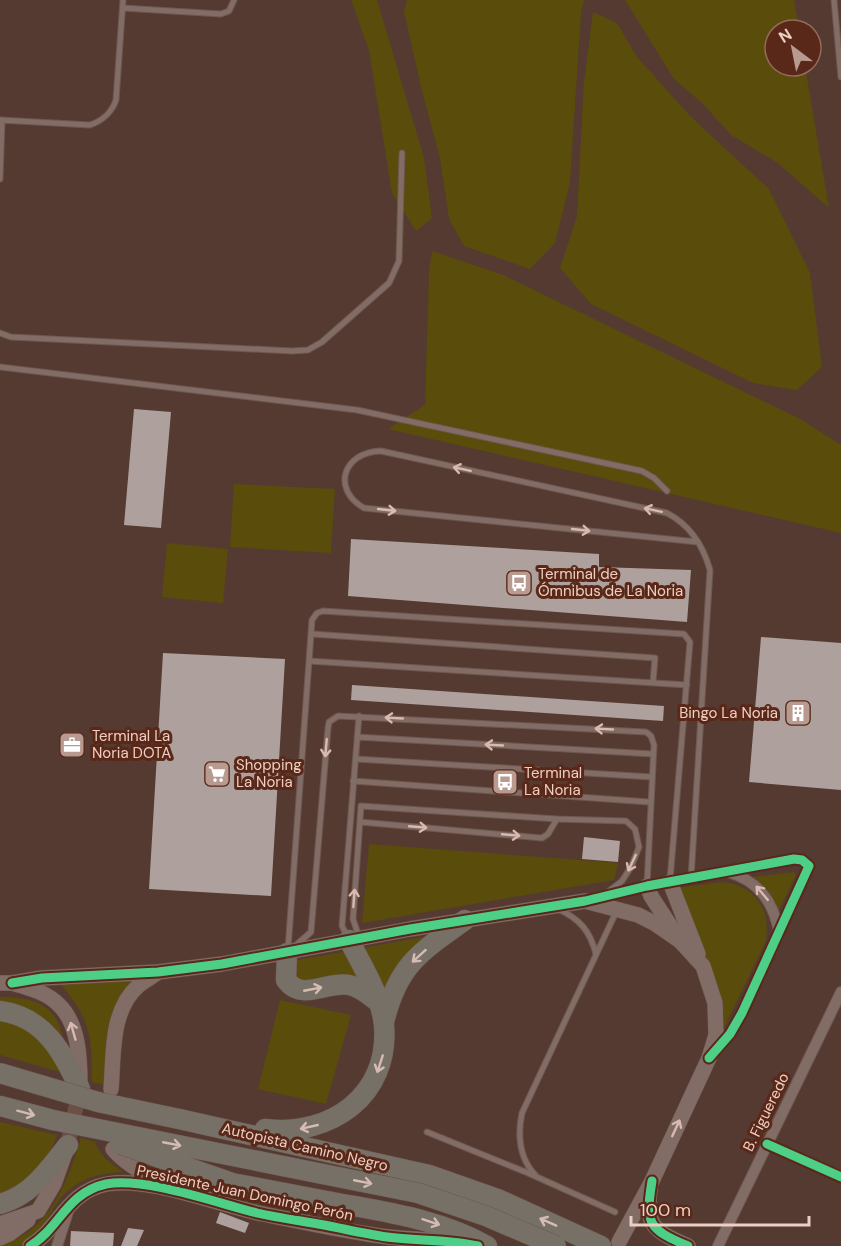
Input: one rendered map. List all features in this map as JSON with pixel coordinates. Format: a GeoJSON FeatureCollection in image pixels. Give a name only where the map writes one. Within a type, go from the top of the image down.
{"type":"FeatureCollection","features":[{"type":"Feature","properties":{"kind":"highway"},"geometry":{"type":"LineString","coordinates":[[179,1119],[271,1130],[291,1130],[323,1123],[351,1108],[371,1083],[382,1060],[384,1023],[389,1000],[398,979],[406,968],[437,940],[465,920]]}},
{"type":"Feature","properties":{"kind":"highway"},"geometry":{"type":"LineString","coordinates":[[354,939],[384,1023]]}},
{"type":"Feature","properties":{"kind":"highway"},"geometry":{"type":"LineString","coordinates":[[287,953],[286,980],[290,986],[305,991],[337,984],[351,985],[364,991],[378,1002]]}},
{"type":"Feature","properties":{"kind":"highway"},"geometry":{"type":"LineString","coordinates":[[0,1011],[29,1020],[49,1035],[80,1089]]}},
{"type":"Feature","properties":{"kind":"highway","name":"Autopista Camino Negro"},"geometry":{"type":"LineString","coordinates":[[0,1073],[98,1102],[429,1175],[500,1200],[610,1244]]}},
{"type":"Feature","properties":{"kind":"highway","name":"Autopista Camino Negro"},"geometry":{"type":"LineString","coordinates":[[0,1106],[53,1120],[418,1193],[486,1216],[556,1246]]}},
{"type":"Feature","properties":{"kind":"highway"},"geometry":{"type":"LineString","coordinates":[[53,1120],[232,1183],[426,1220],[471,1236],[487,1246]]}},
{"type":"Feature","properties":{"kind":"highway"},"geometry":{"type":"LineString","coordinates":[[0,1204],[13,1200],[28,1191],[43,1176],[68,1142]]}},
{"type":"Feature","properties":{"kind":"street"},"geometry":{"type":"LineString","coordinates":[[6,983],[42,978],[158,972],[287,953],[354,939],[585,901],[647,886],[794,859],[802,860],[808,866],[742,1013],[730,1034],[709,1058]]}},
{"type":"Feature","properties":{"kind":"street"},"geometry":{"type":"LineString","coordinates":[[726,872],[747,880],[762,892],[775,914],[779,932]]}},
{"type":"Feature","properties":{"kind":"street"},"geometry":{"type":"LineString","coordinates":[[610,1244],[652,1181],[709,1058],[716,1035],[717,1017],[709,982],[670,882]]}},
{"type":"Feature","properties":{"kind":"street"},"geometry":{"type":"LineString","coordinates":[[647,886],[680,941],[703,966]]}},
{"type":"Feature","properties":{"kind":"street"},"geometry":{"type":"LineString","coordinates":[[585,901],[618,909],[654,922],[680,941]]}},
{"type":"Feature","properties":{"kind":"street"},"geometry":{"type":"LineString","coordinates":[[111,1089],[118,1017],[129,996],[138,986],[158,972]]}},
{"type":"Feature","properties":{"kind":"street"},"geometry":{"type":"LineString","coordinates":[[6,983],[46,995],[66,1013],[80,1058],[80,1089]]}},
{"type":"Feature","properties":{"kind":"street","name":"B. Figueredo"},"geometry":{"type":"LineString","coordinates":[[717,1246],[841,992]]}},
{"type":"Feature","properties":{"kind":"street"},"geometry":{"type":"LineString","coordinates":[[0,1238],[16,1230],[38,1211],[54,1184],[68,1142]]}},
{"type":"Feature","properties":{"kind":"street"},"geometry":{"type":"LineString","coordinates":[[767,1144],[841,1177]]}},
{"type":"Feature","properties":{"kind":"street"},"geometry":{"type":"LineString","coordinates":[[113,1149],[134,1167],[171,1190]]}},
{"type":"Feature","properties":{"kind":"street"},"geometry":{"type":"LineString","coordinates":[[652,1181],[648,1206],[652,1224],[664,1236],[688,1246]]}},
{"type":"Feature","properties":{"kind":"street","name":"Presidente Juan Domingo Perón"},"geometry":{"type":"LineString","coordinates":[[30,1246],[52,1226],[70,1203],[87,1191],[106,1185],[126,1183],[171,1190],[260,1214],[386,1242],[445,1241],[478,1246]]}},
{"type":"Feature","properties":{"kind":"street"},"geometry":{"type":"LineString","coordinates":[[57,1246],[70,1203]]}},
{"type":"Feature","properties":{"kind":"street"},"geometry":{"type":"LineString","coordinates":[[0,1224],[38,1211]]}},
{"type":"Feature","properties":{"kind":"lane"},"geometry":{"type":"LineString","coordinates":[[0,179],[1,120],[90,125],[98,122],[113,108],[116,100],[123,0]]}},
{"type":"Feature","properties":{"kind":"lane"},"geometry":{"type":"LineString","coordinates":[[123,8],[221,14],[229,12],[234,0]]}},
{"type":"Feature","properties":{"kind":"lane"},"geometry":{"type":"LineString","coordinates":[[834,0],[841,77]]}},
{"type":"Feature","properties":{"kind":"lane"},"geometry":{"type":"LineString","coordinates":[[0,333],[12,337],[308,350],[322,342],[389,283],[394,275],[399,261],[402,153]]}},
{"type":"Feature","properties":{"kind":"lane"},"geometry":{"type":"LineString","coordinates":[[0,368],[374,412],[642,471],[654,478],[667,491]]}},
{"type":"Feature","properties":{"kind":"lane"},"geometry":{"type":"LineString","coordinates":[[691,878],[710,570],[707,557],[693,533],[667,513],[381,451],[367,451],[357,456],[345,473],[346,488],[350,497],[364,508],[698,542]]}},
{"type":"Feature","properties":{"kind":"lane"},"geometry":{"type":"LineString","coordinates":[[287,953],[312,620],[317,613],[323,611],[684,634],[690,642],[670,882]]}},
{"type":"Feature","properties":{"kind":"lane"},"geometry":{"type":"LineString","coordinates":[[312,634],[655,658],[653,682]]}},
{"type":"Feature","properties":{"kind":"lane"},"geometry":{"type":"LineString","coordinates":[[309,662],[687,685]]}},
{"type":"Feature","properties":{"kind":"lane"},"geometry":{"type":"LineString","coordinates":[[287,953],[311,932],[329,722],[338,716],[646,732],[651,736],[653,754],[647,886]]}},
{"type":"Feature","properties":{"kind":"lane"},"geometry":{"type":"LineString","coordinates":[[354,939],[342,926],[359,716]]}},
{"type":"Feature","properties":{"kind":"lane"},"geometry":{"type":"LineString","coordinates":[[357,737],[653,754]]}},
{"type":"Feature","properties":{"kind":"lane"},"geometry":{"type":"LineString","coordinates":[[356,759],[652,777]]}},
{"type":"Feature","properties":{"kind":"lane"},"geometry":{"type":"LineString","coordinates":[[353,781],[650,802]]}},
{"type":"Feature","properties":{"kind":"lane"},"geometry":{"type":"LineString","coordinates":[[354,939],[353,919],[361,806],[556,819],[626,821],[635,829],[639,847],[631,867],[622,881],[614,888],[585,901]]}},
{"type":"Feature","properties":{"kind":"lane"},"geometry":{"type":"LineString","coordinates":[[360,822],[542,838],[548,834],[556,819]]}},
{"type":"Feature","properties":{"kind":"lane"},"geometry":{"type":"LineString","coordinates":[[552,906],[581,923],[592,939],[596,954]]}},
{"type":"Feature","properties":{"kind":"lane"},"geometry":{"type":"LineString","coordinates":[[537,1177],[528,1168],[520,1145],[519,1128],[522,1113],[618,909]]}},
{"type":"Feature","properties":{"kind":"lane"},"geometry":{"type":"LineString","coordinates":[[427,1132],[615,1212]]}},
{"type":"Feature","properties":{"kind":"shaded area"},"geometry":{"type":"Polygon","coordinates":[[[351,0],[377,0],[424,158],[432,218],[416,231],[392,193],[369,50],[351,0]]]}},
{"type":"Feature","properties":{"kind":"shaded area"},"geometry":{"type":"Polygon","coordinates":[[[407,0],[584,0],[581,12],[570,182],[555,243],[530,269],[464,246],[449,219],[440,158],[404,12],[407,0]]]}},
{"type":"Feature","properties":{"kind":"shaded area"},"geometry":{"type":"Polygon","coordinates":[[[625,0],[794,0],[797,18],[763,18],[763,78],[807,78],[829,208],[778,163],[731,135],[703,104],[674,79],[625,0]]]}},
{"type":"Feature","properties":{"kind":"shaded area"},"geometry":{"type":"Polygon","coordinates":[[[593,12],[617,23],[637,57],[691,117],[769,189],[810,273],[822,367],[797,390],[753,383],[591,304],[560,268],[577,216],[584,81],[593,12]]]}},
{"type":"Feature","properties":{"kind":"shaded area"},"geometry":{"type":"Polygon","coordinates":[[[432,251],[503,275],[802,420],[841,445],[841,533],[388,429],[425,405],[429,272],[432,251]]]}},
{"type":"Feature","properties":{"kind":"shaded area"},"geometry":{"type":"Polygon","coordinates":[[[234,484],[335,489],[331,553],[230,547],[234,484]]]}},
{"type":"Feature","properties":{"kind":"shaded area"},"geometry":{"type":"Polygon","coordinates":[[[167,543],[228,549],[223,603],[162,597],[167,543]]]}},
{"type":"Feature","properties":{"kind":"shaded area"},"geometry":{"type":"Polygon","coordinates":[[[369,844],[618,863],[614,880],[362,923],[369,844]]]}},
{"type":"Feature","properties":{"kind":"shaded area"},"geometry":{"type":"Polygon","coordinates":[[[794,872],[796,875],[779,910],[771,895],[753,877],[794,872]]]}},
{"type":"Feature","properties":{"kind":"shaded area"},"geometry":{"type":"Polygon","coordinates":[[[722,882],[744,888],[752,894],[764,910],[767,931],[765,943],[724,1028],[719,990],[676,888],[722,882]]]}},
{"type":"Feature","properties":{"kind":"shaded area"},"geometry":{"type":"Polygon","coordinates":[[[428,936],[383,996],[357,949],[428,936]]]}},
{"type":"Feature","properties":{"kind":"shaded area"},"geometry":{"type":"Polygon","coordinates":[[[343,952],[359,979],[346,975],[308,983],[296,979],[291,961],[343,952]]]}},
{"type":"Feature","properties":{"kind":"shaded area"},"geometry":{"type":"Polygon","coordinates":[[[137,980],[123,990],[112,1013],[104,1085],[92,1082],[88,1030],[78,1008],[61,985],[137,980]]]}},
{"type":"Feature","properties":{"kind":"shaded area"},"geometry":{"type":"Polygon","coordinates":[[[0,997],[23,999],[42,1005],[56,1019],[63,1042],[0,1003],[0,997]]]}},
{"type":"Feature","properties":{"kind":"shaded area"},"geometry":{"type":"Polygon","coordinates":[[[280,1000],[351,1015],[326,1104],[258,1089],[280,1000]]]}},
{"type":"Feature","properties":{"kind":"shaded area"},"geometry":{"type":"Polygon","coordinates":[[[0,1019],[20,1027],[37,1038],[50,1053],[60,1072],[0,1055],[0,1019]]]}},
{"type":"Feature","properties":{"kind":"shaded area"},"geometry":{"type":"Polygon","coordinates":[[[0,1122],[57,1135],[48,1157],[36,1176],[0,1197],[0,1122]]]}},
{"type":"Feature","properties":{"kind":"shaded area"},"geometry":{"type":"Polygon","coordinates":[[[81,1138],[95,1142],[107,1160],[124,1172],[102,1174],[74,1186],[59,1200],[33,1238],[23,1245],[0,1246],[0,1243],[17,1238],[31,1230],[44,1218],[63,1187],[81,1138]]]}},
{"type":"Feature","properties":{"kind":"building"},"geometry":{"type":"Polygon","coordinates":[[[134,409],[171,412],[161,528],[124,525],[134,409]]]}},
{"type":"Feature","properties":{"kind":"building","name":"Terminal de Ómnibus de La Noria"},"geometry":{"type":"Polygon","coordinates":[[[351,539],[599,554],[599,567],[691,570],[687,622],[348,596],[351,539]]]}},
{"type":"Feature","properties":{"kind":"building","name":"Bingo La Noria"},"geometry":{"type":"Polygon","coordinates":[[[761,637],[841,643],[841,790],[749,782],[761,637]]]}},
{"type":"Feature","properties":{"kind":"building","name":"Shopping La Noria"},"geometry":{"type":"Polygon","coordinates":[[[163,653],[285,659],[271,896],[149,889],[163,653]]]}},
{"type":"Feature","properties":{"kind":"building"},"geometry":{"type":"Polygon","coordinates":[[[352,685],[664,706],[663,721],[351,700],[352,685]]]}},
{"type":"Feature","properties":{"kind":"building"},"geometry":{"type":"Polygon","coordinates":[[[584,837],[620,841],[618,862],[582,859],[584,837]]]}},
{"type":"Feature","properties":{"kind":"building"},"geometry":{"type":"Polygon","coordinates":[[[220,1212],[249,1223],[245,1233],[216,1223],[220,1212]]]}},
{"type":"Feature","properties":{"kind":"building"},"geometry":{"type":"Polygon","coordinates":[[[128,1228],[144,1230],[137,1246],[121,1246],[128,1228]]]}},
{"type":"Feature","properties":{"kind":"building"},"geometry":{"type":"Polygon","coordinates":[[[71,1231],[114,1233],[113,1246],[70,1246],[71,1231]]]}},
{"type":"Feature","properties":{"kind":"tunnel"},"geometry":{"type":"LineString","coordinates":[[69,1138],[80,1089]]}},
{"type":"Feature","properties":{"kind":"cycle path"},"geometry":{"type":"LineString","coordinates":[[12,983],[42,978],[158,972],[222,964],[410,929],[585,901],[647,886],[794,859],[802,860],[809,866],[742,1013],[730,1034],[709,1058]]}},
{"type":"Feature","properties":{"kind":"cycle path"},"geometry":{"type":"LineString","coordinates":[[767,1144],[841,1177]]}},
{"type":"Feature","properties":{"kind":"cycle path"},"geometry":{"type":"LineString","coordinates":[[652,1181],[649,1207],[652,1223],[665,1235],[688,1246]]}},
{"type":"Feature","properties":{"kind":"cycle path"},"geometry":{"type":"LineString","coordinates":[[30,1246],[40,1239],[81,1195],[106,1184],[122,1183],[161,1187],[257,1213],[371,1234],[478,1246]]}},
{"type":"Feature","properties":{"kind":"place","name":"Terminal de Ómnibus de La Noria"},"geometry":{"type":"Point","coordinates":[519,583]}},
{"type":"Feature","properties":{"kind":"place","name":"Bingo La Noria"},"geometry":{"type":"Point","coordinates":[798,713]}},
{"type":"Feature","properties":{"kind":"place","name":"Terminal La Noria DOTA"},"geometry":{"type":"Point","coordinates":[72,745]}},
{"type":"Feature","properties":{"kind":"place","name":"Shopping La Noria"},"geometry":{"type":"Point","coordinates":[217,774]}},
{"type":"Feature","properties":{"kind":"place","name":"Terminal La Noria"},"geometry":{"type":"Point","coordinates":[505,782]}}]}
